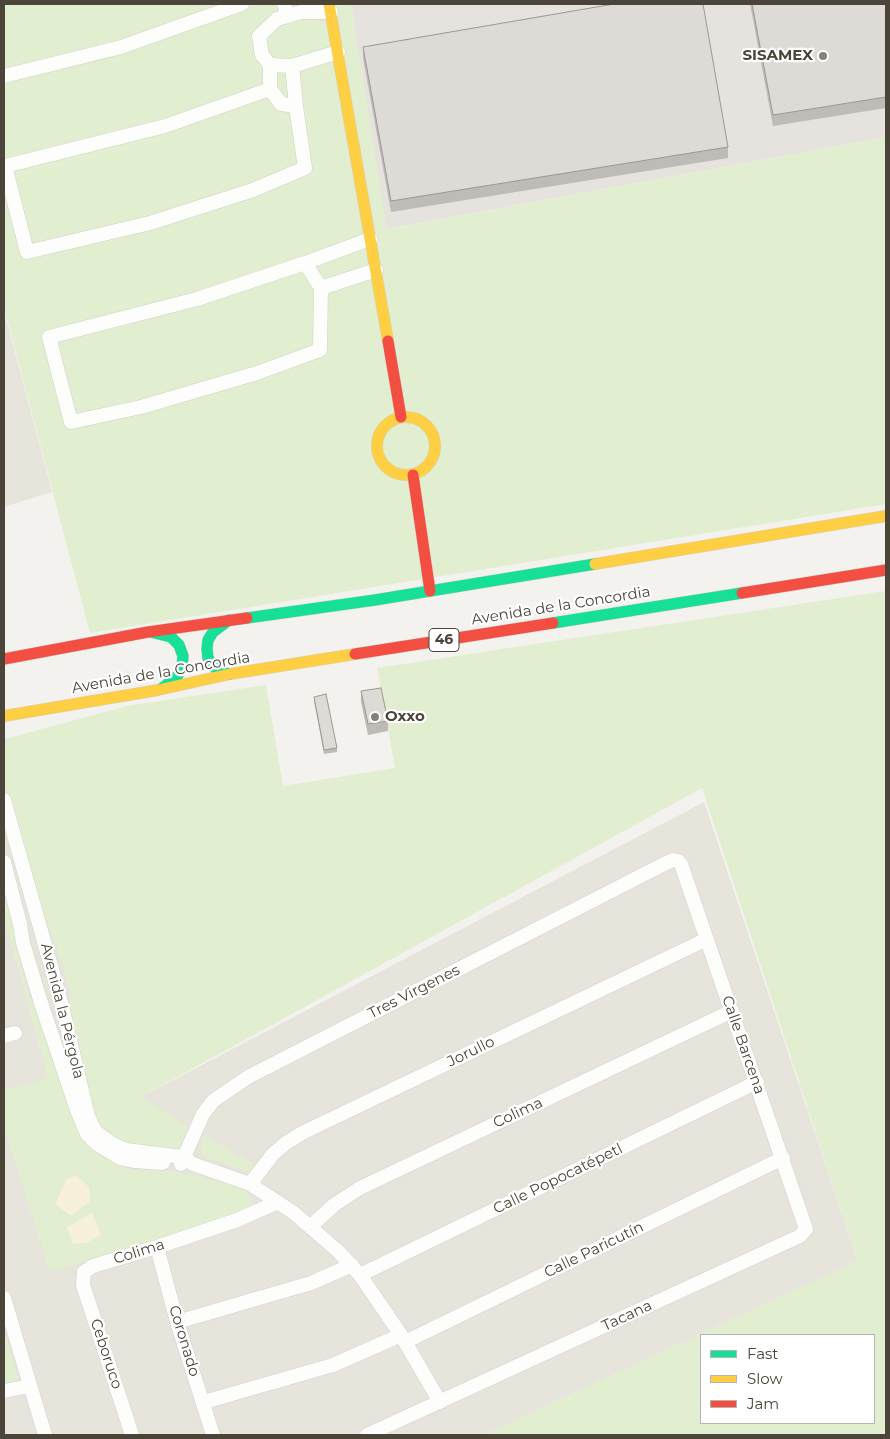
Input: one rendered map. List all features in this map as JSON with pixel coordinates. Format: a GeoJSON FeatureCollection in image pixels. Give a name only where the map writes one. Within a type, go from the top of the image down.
{"type":"FeatureCollection","features":[{"type":"Feature","properties":{"kind":"main road"},"geometry":{"type":"LineString","coordinates":[[330,8],[401,418]]}},
{"type":"Feature","properties":{"kind":"main road"},"geometry":{"type":"LineString","coordinates":[[401,418],[421,421],[434,436],[436,446],[434,456],[429,464],[422,471],[412,475],[403,476],[386,468],[380,461],[377,452],[377,443],[385,426],[392,420],[401,418]]}},
{"type":"Feature","properties":{"kind":"main road"},"geometry":{"type":"LineString","coordinates":[[412,475],[430,591]]}},
{"type":"Feature","properties":{"kind":"main road"},"geometry":{"type":"LineString","coordinates":[[4,659],[148,632],[430,591],[886,516]]}},
{"type":"Feature","properties":{"kind":"main road","name":"Avenida de la Concordia"},"geometry":{"type":"LineString","coordinates":[[4,716],[158,690],[230,674],[886,570]]}},
{"type":"Feature","properties":{"kind":"main road"},"geometry":{"type":"LineString","coordinates":[[229,620],[214,632],[208,640],[207,649],[208,658],[213,666],[220,672],[230,674]]}},
{"type":"Feature","properties":{"kind":"main road"},"geometry":{"type":"LineString","coordinates":[[148,632],[172,637],[179,645],[183,656],[182,667],[177,677],[158,690]]}},
{"type":"Feature","properties":{"kind":"street"},"geometry":{"type":"LineString","coordinates":[[4,76],[121,47],[242,4]]}},
{"type":"Feature","properties":{"kind":"street"},"geometry":{"type":"LineString","coordinates":[[296,106],[281,104],[270,89],[270,65],[262,55],[259,36],[286,10],[301,12],[330,8]]}},
{"type":"Feature","properties":{"kind":"street"},"geometry":{"type":"LineString","coordinates":[[270,65],[292,66],[338,52]]}},
{"type":"Feature","properties":{"kind":"street"},"geometry":{"type":"LineString","coordinates":[[270,89],[165,126],[5,166],[27,252],[150,223],[253,190],[305,168],[292,66]]}},
{"type":"Feature","properties":{"kind":"street"},"geometry":{"type":"LineString","coordinates":[[305,263],[321,288],[320,350],[257,373],[141,407],[71,422],[49,337],[197,299],[370,239]]}},
{"type":"Feature","properties":{"kind":"street"},"geometry":{"type":"LineString","coordinates":[[321,288],[376,270]]}},
{"type":"Feature","properties":{"kind":"street"},"geometry":{"type":"LineString","coordinates":[[4,724],[32,711]]}},
{"type":"Feature","properties":{"kind":"street","name":"Avenida la Pérgola"},"geometry":{"type":"LineString","coordinates":[[4,800],[60,998],[88,1116],[95,1131],[111,1143],[126,1150],[186,1162]]}},
{"type":"Feature","properties":{"kind":"street","name":"Tres Virgenes"},"geometry":{"type":"LineString","coordinates":[[186,1162],[203,1114],[213,1101],[248,1077],[668,862],[673,860],[681,864]]}},
{"type":"Feature","properties":{"kind":"street","name":"Avenida la Pérgola"},"geometry":{"type":"LineString","coordinates":[[4,862],[23,943],[77,1110],[87,1134],[97,1144],[120,1158],[127,1160],[186,1162]]}},
{"type":"Feature","properties":{"kind":"street","name":"Calle Barcena"},"geometry":{"type":"LineString","coordinates":[[681,864],[806,1225]]}},
{"type":"Feature","properties":{"kind":"street"},"geometry":{"type":"LineString","coordinates":[[20,924],[37,920]]}},
{"type":"Feature","properties":{"kind":"street","name":"Jorullo"},"geometry":{"type":"LineString","coordinates":[[250,1184],[273,1154],[304,1132],[707,939]]}},
{"type":"Feature","properties":{"kind":"street","name":"Colima"},"geometry":{"type":"LineString","coordinates":[[311,1226],[334,1205],[360,1188],[732,1011]]}},
{"type":"Feature","properties":{"kind":"street"},"geometry":{"type":"LineString","coordinates":[[48,1022],[63,1017]]}},
{"type":"Feature","properties":{"kind":"street","name":"Calle Popocatépetl"},"geometry":{"type":"LineString","coordinates":[[178,1322],[356,1270],[757,1082]]}},
{"type":"Feature","properties":{"kind":"street","name":"Calle Paricutín"},"geometry":{"type":"LineString","coordinates":[[204,1402],[333,1365],[403,1338],[783,1158]]}},
{"type":"Feature","properties":{"kind":"street"},"geometry":{"type":"LineString","coordinates":[[186,1162],[250,1184],[311,1226],[356,1270],[403,1338],[440,1402]]}},
{"type":"Feature","properties":{"kind":"street","name":"Colima"},"geometry":{"type":"LineString","coordinates":[[84,1272],[93,1266],[237,1220],[278,1202]]}},
{"type":"Feature","properties":{"kind":"street","name":"Tacana"},"geometry":{"type":"LineString","coordinates":[[367,1435],[800,1236],[806,1229],[806,1225]]}},
{"type":"Feature","properties":{"kind":"street","name":"Coronado"},"geometry":{"type":"LineString","coordinates":[[157,1247],[213,1435]]}},
{"type":"Feature","properties":{"kind":"street","name":"Ceboruco"},"geometry":{"type":"LineString","coordinates":[[84,1272],[83,1284],[132,1435]]}},
{"type":"Feature","properties":{"kind":"street"},"geometry":{"type":"LineString","coordinates":[[4,1298],[45,1435]]}},
{"type":"Feature","properties":{"kind":"street"},"geometry":{"type":"LineString","coordinates":[[4,1391],[30,1386]]}},
{"type":"Feature","properties":{"kind":"shaded area"},"geometry":{"type":"Polygon","coordinates":[[[351,4],[886,4],[886,137],[386,229],[351,4]]]}},
{"type":"Feature","properties":{"kind":"shaded area"},"geometry":{"type":"Polygon","coordinates":[[[4,311],[52,492],[4,507],[4,311]]]}},
{"type":"Feature","properties":{"kind":"shaded area"},"geometry":{"type":"Polygon","coordinates":[[[9,738],[141,1097],[704,802],[858,1261],[484,1435],[4,1435],[4,739],[9,738]]]}},
{"type":"Feature","properties":{"kind":"green space"},"geometry":{"type":"Polygon","coordinates":[[[4,4],[351,4],[387,229],[886,137],[886,504],[90,633],[4,308],[4,4]]]}},
{"type":"Feature","properties":{"kind":"green space"},"geometry":{"type":"Polygon","coordinates":[[[886,591],[886,1435],[484,1435],[700,1335],[700,1424],[875,1424],[875,1334],[701,1334],[858,1261],[702,788],[141,1097],[188,1126],[181,1148],[175,1151],[126,1146],[101,1129],[94,1117],[73,1034],[70,994],[54,937],[40,916],[4,785],[4,747],[9,738],[127,706],[266,685],[283,786],[395,768],[377,668],[886,591]]]}},
{"type":"Feature","properties":{"kind":"green space"},"geometry":{"type":"Polygon","coordinates":[[[4,872],[19,931],[18,952],[28,995],[50,1033],[81,1135],[91,1148],[108,1160],[131,1170],[173,1171],[246,1188],[252,1205],[249,1211],[50,1272],[4,1127],[4,1091],[48,1078],[4,917],[4,872]]]}},
{"type":"Feature","properties":{"kind":"green space"},"geometry":{"type":"Polygon","coordinates":[[[204,1135],[259,1167],[249,1172],[205,1157],[200,1152],[204,1135]]]}},
{"type":"Feature","properties":{"kind":"green space"},"geometry":{"type":"Polygon","coordinates":[[[4,1330],[19,1382],[4,1385],[4,1330]]]}},
{"type":"Feature","properties":{"kind":"sand"},"geometry":{"type":"Polygon","coordinates":[[[76,1175],[89,1187],[90,1201],[71,1216],[55,1204],[66,1180],[76,1175]]]}},
{"type":"Feature","properties":{"kind":"sand"},"geometry":{"type":"Polygon","coordinates":[[[92,1213],[101,1235],[86,1243],[73,1244],[67,1227],[92,1213]]]}},
{"type":"Feature","properties":{"kind":"building"},"geometry":{"type":"Polygon","coordinates":[[[614,4],[703,4],[728,147],[391,201],[363,47],[614,4]]]}},
{"type":"Feature","properties":{"kind":"building","name":"SISAMEX"},"geometry":{"type":"Polygon","coordinates":[[[752,4],[886,4],[886,97],[773,115],[752,4]]]}},
{"type":"Feature","properties":{"kind":"building","name":"Oxxo"},"geometry":{"type":"Polygon","coordinates":[[[381,688],[388,721],[368,724],[361,691],[381,688]]]}},
{"type":"Feature","properties":{"kind":"building"},"geometry":{"type":"Polygon","coordinates":[[[326,694],[337,748],[324,750],[314,697],[326,694]]]}},
{"type":"Feature","properties":{"kind":"traffic: fast"},"geometry":{"type":"LineString","coordinates":[[247,618],[375,600],[595,564]]}},
{"type":"Feature","properties":{"kind":"traffic: fast"},"geometry":{"type":"LineString","coordinates":[[553,623],[742,593]]}},
{"type":"Feature","properties":{"kind":"traffic: fast"},"geometry":{"type":"LineString","coordinates":[[229,620],[213,632],[208,640],[207,649],[208,658],[213,666],[221,672],[230,674]]}},
{"type":"Feature","properties":{"kind":"traffic: fast"},"geometry":{"type":"LineString","coordinates":[[150,632],[171,637],[179,645],[183,656],[182,667],[177,677],[161,689]]}},
{"type":"Feature","properties":{"kind":"traffic: slow"},"geometry":{"type":"LineString","coordinates":[[329,4],[388,341]]}},
{"type":"Feature","properties":{"kind":"traffic: slow"},"geometry":{"type":"LineString","coordinates":[[400,417],[412,417],[427,425],[435,440],[435,446],[435,452],[427,467],[412,475],[400,475],[385,467],[377,452],[377,440],[385,425],[400,417]]}},
{"type":"Feature","properties":{"kind":"traffic: slow"},"geometry":{"type":"LineString","coordinates":[[595,564],[886,516]]}},
{"type":"Feature","properties":{"kind":"traffic: slow"},"geometry":{"type":"LineString","coordinates":[[4,716],[158,690],[230,674],[355,654]]}},
{"type":"Feature","properties":{"kind":"traffic: jam"},"geometry":{"type":"LineString","coordinates":[[388,341],[401,417]]}},
{"type":"Feature","properties":{"kind":"traffic: jam"},"geometry":{"type":"LineString","coordinates":[[413,475],[430,591]]}},
{"type":"Feature","properties":{"kind":"traffic: jam"},"geometry":{"type":"LineString","coordinates":[[742,593],[886,570]]}},
{"type":"Feature","properties":{"kind":"traffic: jam"},"geometry":{"type":"LineString","coordinates":[[4,659],[148,632],[247,618]]}},
{"type":"Feature","properties":{"kind":"traffic: jam"},"geometry":{"type":"LineString","coordinates":[[355,654],[553,623]]}},
{"type":"Feature","properties":{"kind":"place","name":"SISAMEX"},"geometry":{"type":"Point","coordinates":[823,56]}},
{"type":"Feature","properties":{"kind":"place","name":"Oxxo"},"geometry":{"type":"Point","coordinates":[375,717]}}]}
